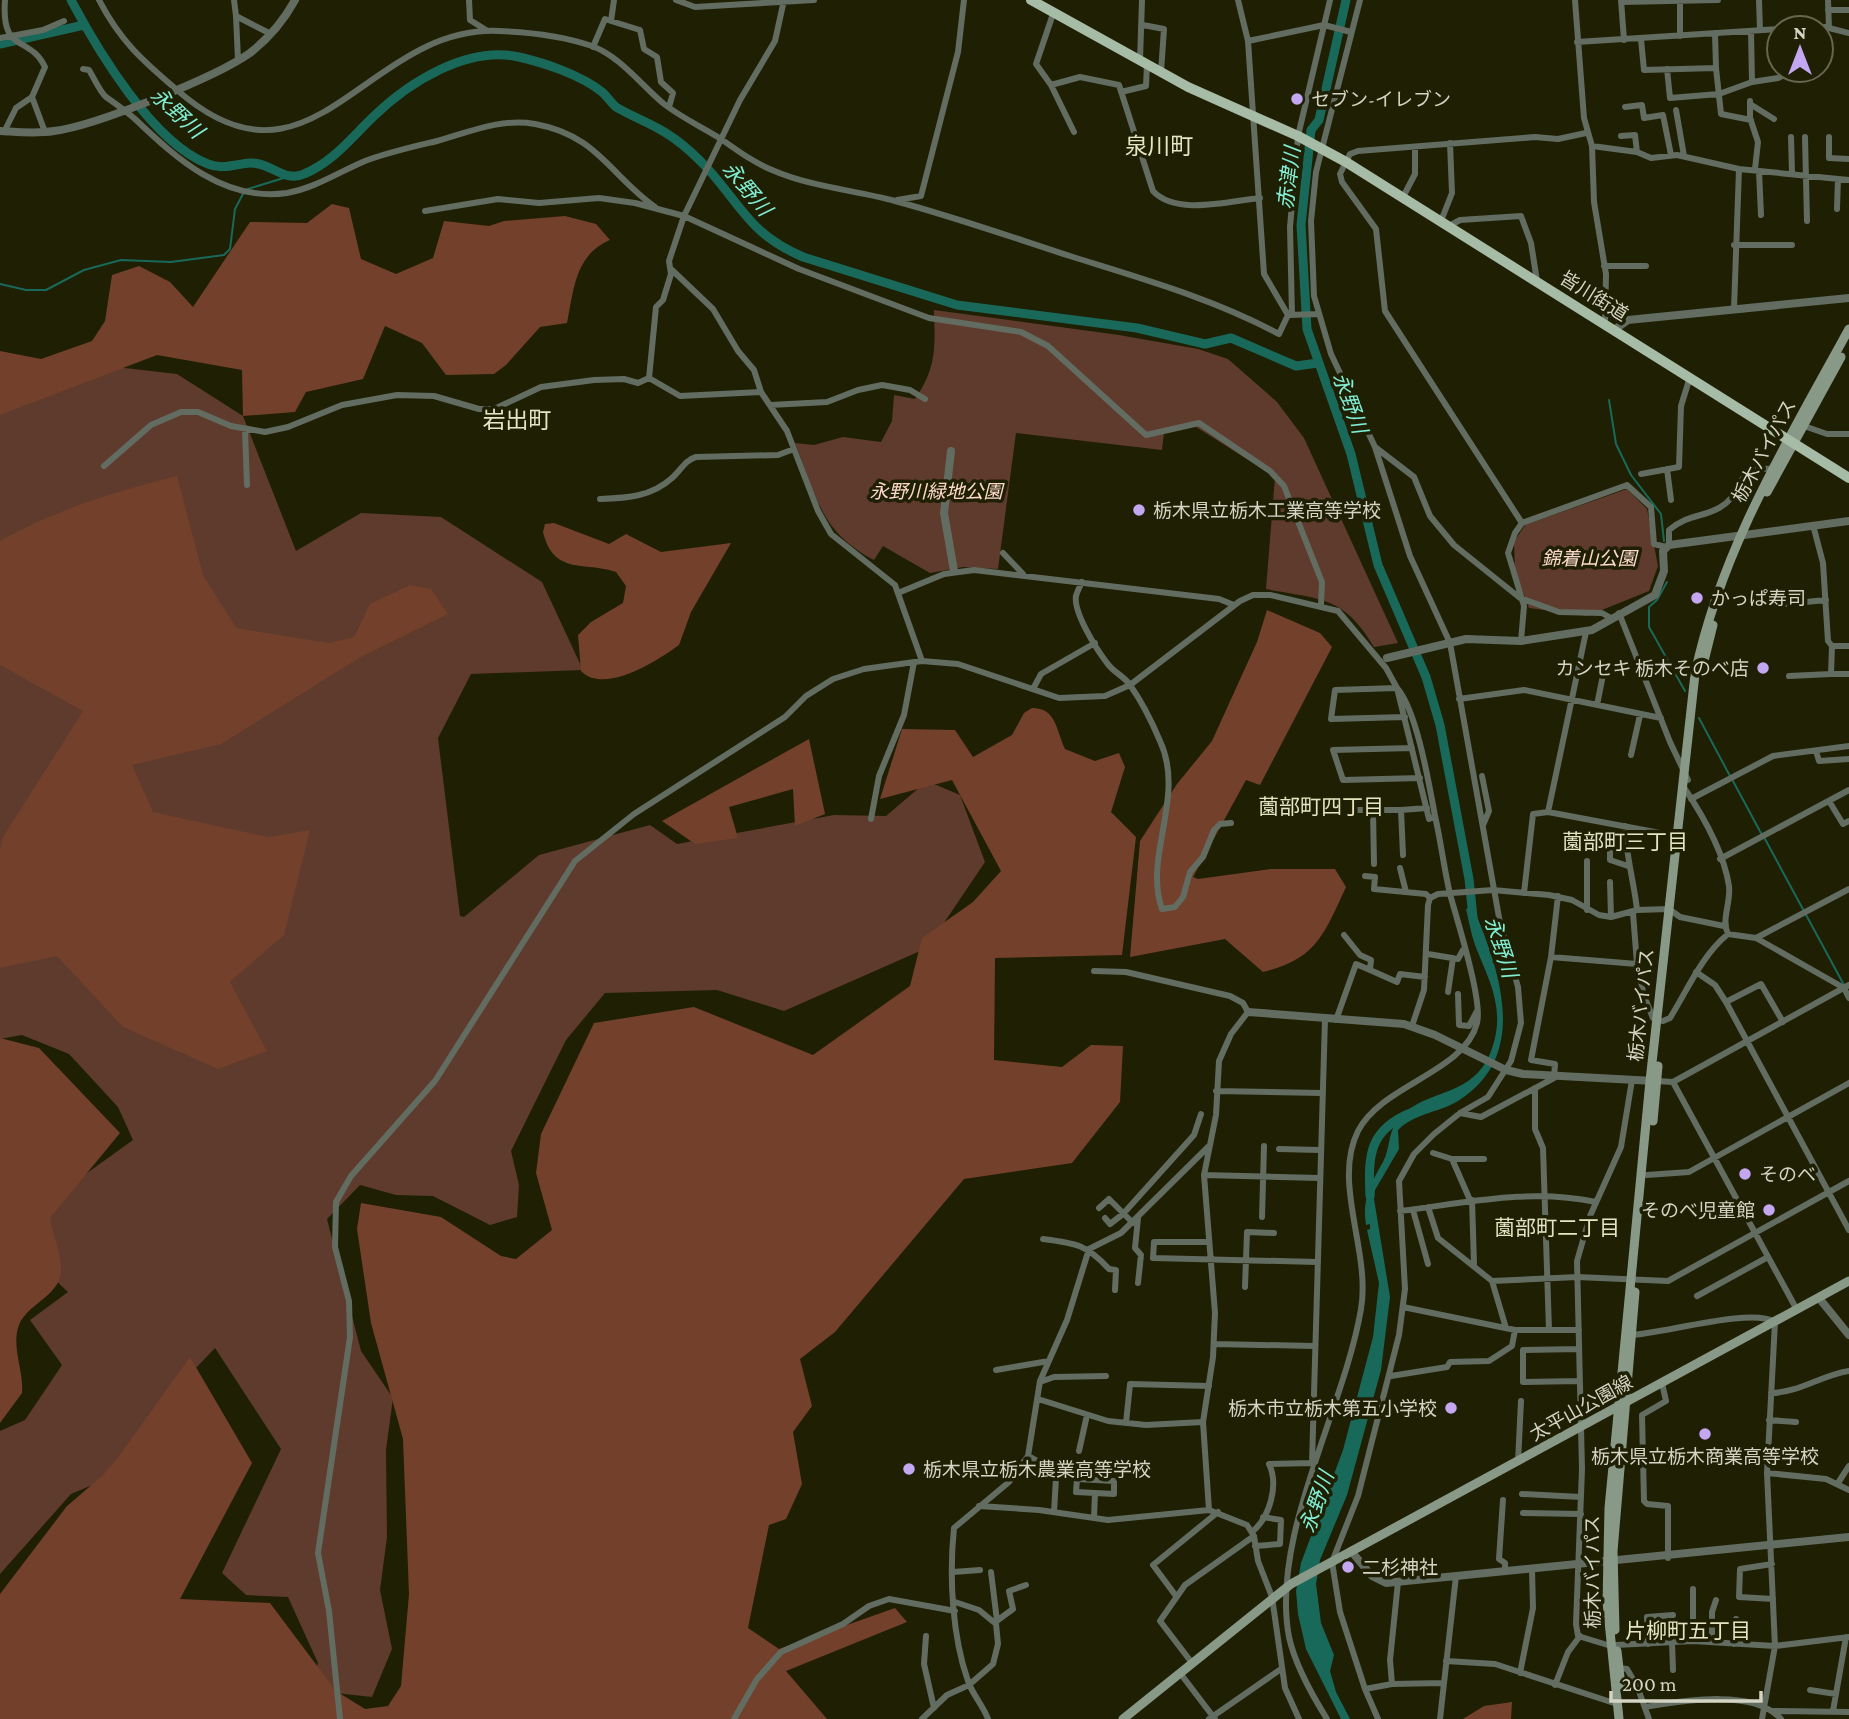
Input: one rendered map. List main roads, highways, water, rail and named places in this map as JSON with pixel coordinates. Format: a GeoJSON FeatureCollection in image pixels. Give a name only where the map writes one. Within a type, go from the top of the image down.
{"type":"FeatureCollection","features":[{"type":"Feature","properties":{"kind":"main road","name":"皆川街道"},"geometry":{"type":"LineString","coordinates":[[1031,0],[1203,94],[1299,136],[1346,162],[1849,478]]}},
{"type":"Feature","properties":{"kind":"main road","name":"栃木バイパス"},"geometry":{"type":"LineString","coordinates":[[1672,911],[1676,836],[1687,789],[1684,770],[1701,648],[1721,580],[1849,329]]}},
{"type":"Feature","properties":{"kind":"main road","name":"栃木バイパス"},"geometry":{"type":"LineString","coordinates":[[1619,1719],[1609,1562],[1633,1280],[1697,697],[1707,648],[1744,535],[1773,469],[1804,426],[1849,341]]}},
{"type":"Feature","properties":{"kind":"main road","name":"栃木バイパス"},"geometry":{"type":"LineString","coordinates":[[1633,1280],[1647,1175],[1654,1081]]}},
{"type":"Feature","properties":{"kind":"main road","name":"太平山公園線"},"geometry":{"type":"LineString","coordinates":[[1133,1716],[1180,1673],[1289,1585],[1849,1282]]}},
{"type":"Feature","properties":{"kind":"main road","name":"栃木バイパス"},"geometry":{"type":"LineString","coordinates":[[1613,1646],[1619,1668],[1625,1719]]}},
{"type":"Feature","properties":{"kind":"main road"},"geometry":{"type":"LineString","coordinates":[[1123,1719],[1133,1716]]}},
{"type":"Feature","properties":{"kind":"water"},"geometry":{"type":"Polygon","coordinates":[[[1473,907],[1492,957],[1503,1009],[1502,1034],[1496,1058],[1482,1080],[1461,1099],[1413,1120],[1398,1130],[1399,1149],[1375,1190],[1374,1199],[1390,1297],[1381,1370],[1347,1495],[1320,1560],[1316,1584],[1321,1623],[1334,1655],[1330,1671],[1336,1692],[1350,1719],[1341,1719],[1306,1649],[1296,1591],[1301,1563],[1343,1450],[1373,1337],[1379,1283],[1367,1230],[1370,1229],[1370,1224],[1366,1225],[1368,1192],[1385,1157],[1397,1121],[1409,1109],[1465,1083],[1477,1073],[1488,1059],[1495,1038],[1495,1001],[1466,909],[1473,907]]]}},
{"type":"Feature","properties":{"kind":"waterway","name":"永野川"},"geometry":{"type":"LineString","coordinates":[[71,0],[112,69],[148,116],[167,137],[187,153],[213,166],[250,163],[290,176],[304,174],[333,156],[387,104],[421,80],[459,62],[479,57],[519,57],[551,66],[584,80],[602,92],[616,107],[672,137],[708,169],[759,229],[803,257],[957,305],[1137,328],[1205,344],[1231,338],[1296,366],[1318,363]]}},
{"type":"Feature","properties":{"kind":"waterway","name":"永野川"},"geometry":{"type":"LineString","coordinates":[[1346,0],[1319,120],[1311,130],[1301,225],[1307,329],[1351,454],[1378,565],[1426,677],[1440,725],[1469,879],[1473,917]]}},
{"type":"Feature","properties":{"kind":"waterway"},"geometry":{"type":"LineString","coordinates":[[0,44],[84,25]]}},
{"type":"Feature","properties":{"kind":"waterway"},"geometry":{"type":"LineString","coordinates":[[248,189],[287,177]]}},
{"type":"Feature","properties":{"kind":"waterway"},"geometry":{"type":"LineString","coordinates":[[0,284],[26,290],[46,290],[84,270],[121,260],[171,262],[224,255],[230,249],[235,209],[244,192]]}},
{"type":"Feature","properties":{"kind":"waterway"},"geometry":{"type":"LineString","coordinates":[[1609,400],[1616,444],[1631,475],[1661,514],[1664,541]]}},
{"type":"Feature","properties":{"kind":"waterway"},"geometry":{"type":"LineString","coordinates":[[1667,582],[1657,600],[1649,607],[1649,627],[1685,691]]}},
{"type":"Feature","properties":{"kind":"waterway"},"geometry":{"type":"LineString","coordinates":[[1699,718],[1730,776]]}},
{"type":"Feature","properties":{"kind":"waterway"},"geometry":{"type":"LineString","coordinates":[[1733,781],[1762,835]]}},
{"type":"Feature","properties":{"kind":"waterway"},"geometry":{"type":"LineString","coordinates":[[1765,839],[1844,985]]}},
{"type":"Feature","properties":{"kind":"waterway","name":"永野川"},"geometry":{"type":"LineString","coordinates":[[1370,1196],[1370,1168],[1374,1145],[1387,1127],[1413,1112]]}},
{"type":"Feature","properties":{"kind":"place","name":"セブン-イレブン"},"geometry":{"type":"Point","coordinates":[1297,99]}},
{"type":"Feature","properties":{"kind":"place","name":"栃木県立栃木工業高等学校"},"geometry":{"type":"Point","coordinates":[1139,510]}},
{"type":"Feature","properties":{"kind":"place","name":"かっぱ寿司"},"geometry":{"type":"Point","coordinates":[1697,598]}},
{"type":"Feature","properties":{"kind":"place","name":"カンセキ 栃木そのべ店"},"geometry":{"type":"Point","coordinates":[1763,668]}},
{"type":"Feature","properties":{"kind":"place","name":"そのべ"},"geometry":{"type":"Point","coordinates":[1745,1174]}},
{"type":"Feature","properties":{"kind":"place","name":"そのべ児童館"},"geometry":{"type":"Point","coordinates":[1769,1210]}},
{"type":"Feature","properties":{"kind":"place","name":"栃木市立栃木第五小学校"},"geometry":{"type":"Point","coordinates":[1451,1408]}},
{"type":"Feature","properties":{"kind":"place","name":"栃木県立栃木商業高等学校"},"geometry":{"type":"Point","coordinates":[1705,1434]}},
{"type":"Feature","properties":{"kind":"place","name":"栃木県立栃木農業高等学校"},"geometry":{"type":"Point","coordinates":[909,1469]}},
{"type":"Feature","properties":{"kind":"place","name":"二杉神社"},"geometry":{"type":"Point","coordinates":[1348,1567]}},
{"type":"Feature","properties":{"kind":"district","name":"泉川町"},"geometry":{"type":"Point","coordinates":[1159,146]}},
{"type":"Feature","properties":{"kind":"district","name":"岩出町"},"geometry":{"type":"Point","coordinates":[517,420]}},
{"type":"Feature","properties":{"kind":"district","name":"薗部町四丁目"},"geometry":{"type":"Point","coordinates":[1321,807]}},
{"type":"Feature","properties":{"kind":"district","name":"薗部町三丁目"},"geometry":{"type":"Point","coordinates":[1625,842]}},
{"type":"Feature","properties":{"kind":"district","name":"薗部町二丁目"},"geometry":{"type":"Point","coordinates":[1557,1228]}},
{"type":"Feature","properties":{"kind":"district","name":"片柳町五丁目"},"geometry":{"type":"Point","coordinates":[1688,1631]}},
{"type":"Feature","properties":{"kind":"water label","name":"赤津川"},"geometry":{"type":"Point","coordinates":[1289,178]}},
{"type":"Feature","properties":{"kind":"park label","name":"永野川緑地公園"},"geometry":{"type":"Point","coordinates":[936,491]}},
{"type":"Feature","properties":{"kind":"park label","name":"錦着山公園"},"geometry":{"type":"Point","coordinates":[1589,558]}}]}
